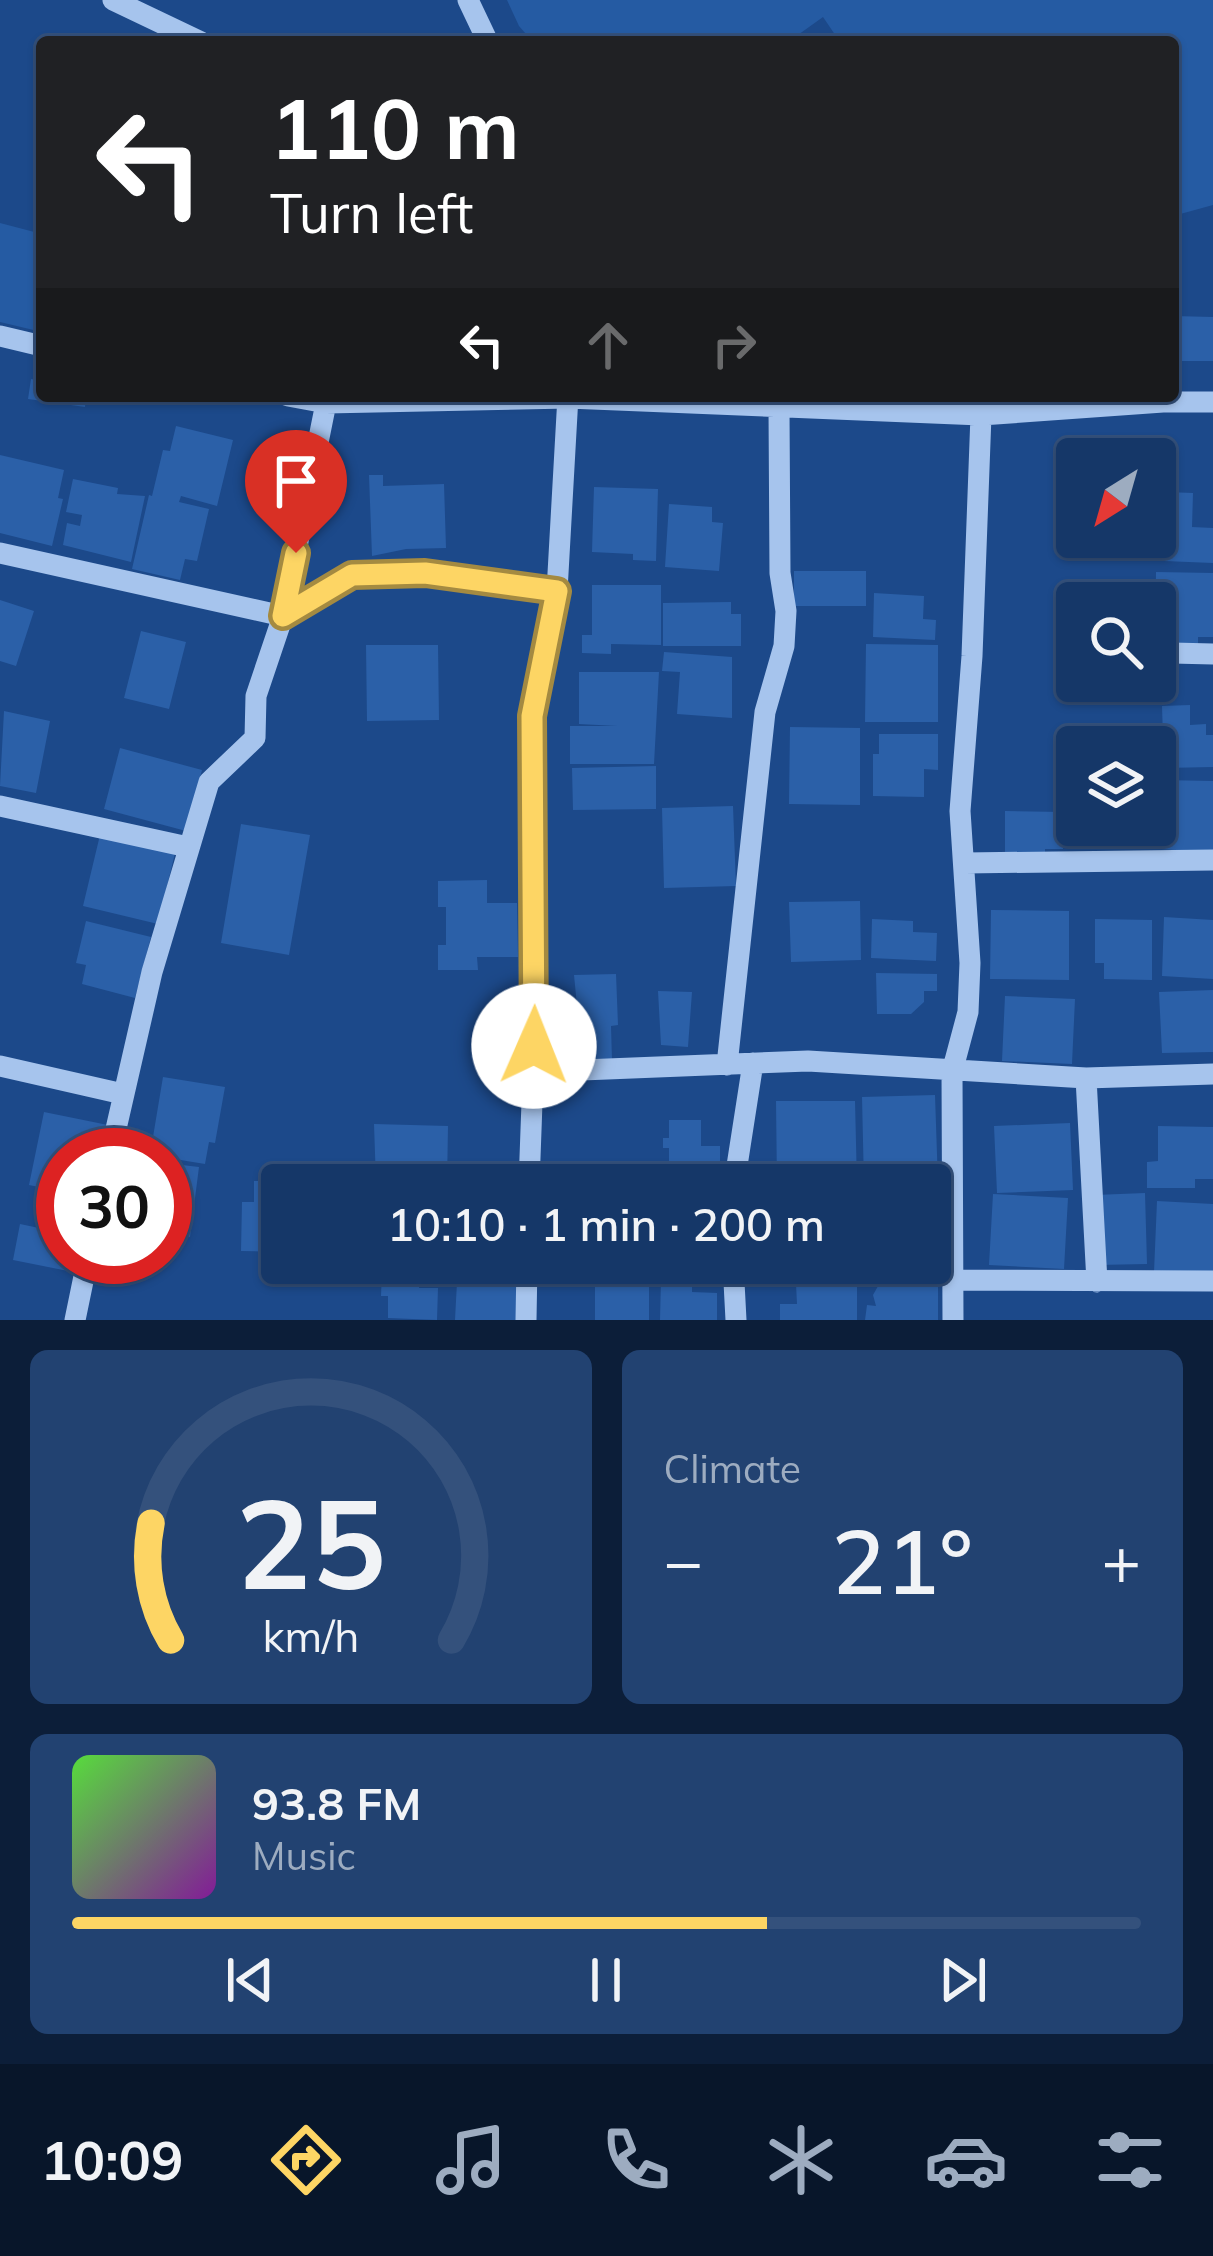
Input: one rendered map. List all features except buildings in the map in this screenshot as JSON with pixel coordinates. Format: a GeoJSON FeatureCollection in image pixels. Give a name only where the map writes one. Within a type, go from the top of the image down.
{"type":"FeatureCollection","features":[{"type":"Feature","properties":{"kind":"street"},"geometry":{"type":"LineString","coordinates":[[113,0],[188,36]]}},
{"type":"Feature","properties":{"kind":"street"},"geometry":{"type":"LineString","coordinates":[[468,0],[485,36]]}},
{"type":"Feature","properties":{"kind":"street"},"geometry":{"type":"LineString","coordinates":[[0,336],[36,345]]}},
{"type":"Feature","properties":{"kind":"street"},"geometry":{"type":"LineString","coordinates":[[321,402],[366,402]]}},
{"type":"Feature","properties":{"kind":"street"},"geometry":{"type":"LineString","coordinates":[[530,1164],[532,716],[557,591],[568,402]]}},
{"type":"Feature","properties":{"kind":"street"},"geometry":{"type":"LineString","coordinates":[[656,402],[779,409],[860,403],[981,415],[1213,402]]}},
{"type":"Feature","properties":{"kind":"street"},"geometry":{"type":"LineString","coordinates":[[116,1128],[209,782],[255,738],[256,696],[283,616],[326,403]]}},
{"type":"Feature","properties":{"kind":"street"},"geometry":{"type":"LineString","coordinates":[[728,1066],[765,712],[784,646],[779,409]]}},
{"type":"Feature","properties":{"kind":"street"},"geometry":{"type":"LineString","coordinates":[[946,1164],[952,1072],[968,1012],[970,963],[960,811],[972,656],[981,415]]}},
{"type":"Feature","properties":{"kind":"street"},"geometry":{"type":"LineString","coordinates":[[0,553],[283,616],[352,575],[425,573],[557,591]]}},
{"type":"Feature","properties":{"kind":"street"},"geometry":{"type":"LineString","coordinates":[[1176,652],[1213,654]]}},
{"type":"Feature","properties":{"kind":"street"},"geometry":{"type":"LineString","coordinates":[[0,806],[188,847]]}},
{"type":"Feature","properties":{"kind":"street"},"geometry":{"type":"LineString","coordinates":[[965,863],[1213,860]]}},
{"type":"Feature","properties":{"kind":"street"},"geometry":{"type":"LineString","coordinates":[[532,1072],[753,1063],[876,1064],[1086,1078],[1213,1074]]}},
{"type":"Feature","properties":{"kind":"street"},"geometry":{"type":"LineString","coordinates":[[737,1164],[753,1063]]}},
{"type":"Feature","properties":{"kind":"street"},"geometry":{"type":"LineString","coordinates":[[0,1066],[123,1094]]}},
{"type":"Feature","properties":{"kind":"street"},"geometry":{"type":"LineString","coordinates":[[1086,1078],[1097,1282]]}},
{"type":"Feature","properties":{"kind":"street"},"geometry":{"type":"LineString","coordinates":[[951,1271],[953,1320]]}},
{"type":"Feature","properties":{"kind":"street"},"geometry":{"type":"LineString","coordinates":[[954,1280],[1213,1281]]}},
{"type":"Feature","properties":{"kind":"street"},"geometry":{"type":"LineString","coordinates":[[75,1320],[82,1284]]}},
{"type":"Feature","properties":{"kind":"street"},"geometry":{"type":"LineString","coordinates":[[526,1320],[527,1284]]}},
{"type":"Feature","properties":{"kind":"street"},"geometry":{"type":"LineString","coordinates":[[734,1284],[736,1320]]}},
{"type":"Feature","properties":{"kind":"shaded area"},"geometry":{"type":"Polygon","coordinates":[[[507,0],[1213,0],[1213,205],[1179,214],[1179,36],[836,36],[823,17],[796,36],[528,36],[507,0]]]}},
{"type":"Feature","properties":{"kind":"shaded area"},"geometry":{"type":"Polygon","coordinates":[[[0,223],[36,232],[36,331],[0,322],[0,223]]]}},
{"type":"Feature","properties":{"kind":"route"},"geometry":{"type":"LineString","coordinates":[[296,553],[283,616],[352,575],[425,573],[557,591],[532,716],[534,1046]]}}]}
